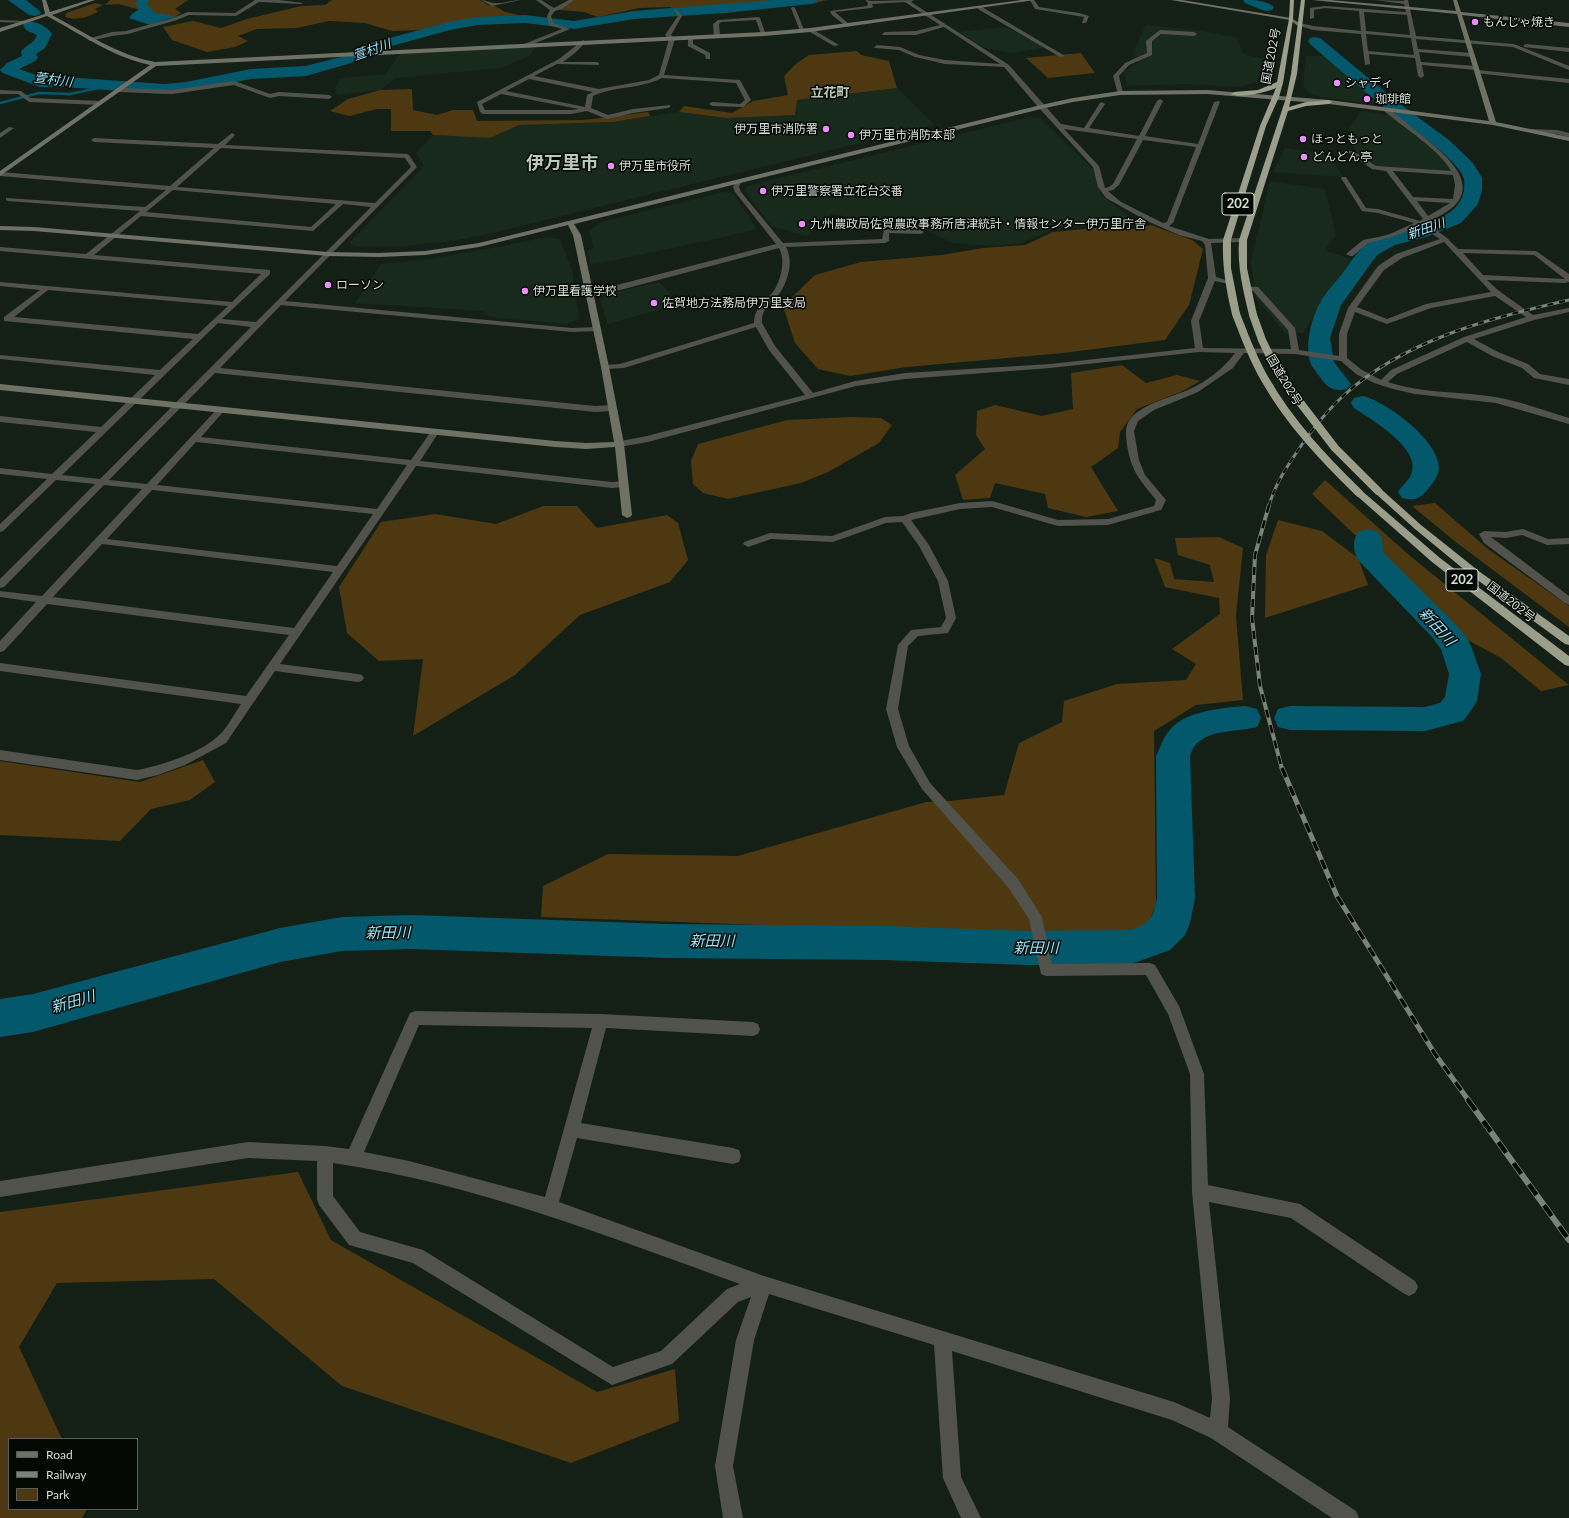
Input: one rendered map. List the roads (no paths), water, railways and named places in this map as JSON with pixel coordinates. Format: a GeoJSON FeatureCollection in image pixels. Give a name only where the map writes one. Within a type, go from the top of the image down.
{"type":"FeatureCollection","features":[{"type":"Feature","properties":{"kind":"highway","name":"国道202号"},"geometry":{"type":"LineString","coordinates":[[1292,0],[1291,19],[1280,83],[1264,126],[1227,240],[1226,258],[1228,282],[1236,314],[1247,343],[1270,388],[1300,430],[1333,468],[1359,493],[1436,560],[1569,662]]}},
{"type":"Feature","properties":{"kind":"highway","name":"国道202号"},"geometry":{"type":"LineString","coordinates":[[1303,0],[1295,90],[1289,98],[1285,110],[1244,240],[1242,252],[1243,266],[1253,315],[1262,340],[1279,375],[1335,448],[1378,491],[1418,527],[1476,574],[1569,641]]}},
{"type":"Feature","properties":{"kind":"highway"},"geometry":{"type":"LineString","coordinates":[[1234,94],[1264,91],[1271,89],[1280,83]]}},
{"type":"Feature","properties":{"kind":"highway"},"geometry":{"type":"LineString","coordinates":[[1285,110],[1306,104],[1329,102]]}},
{"type":"Feature","properties":{"kind":"street"},"geometry":{"type":"LineString","coordinates":[[44,0],[48,15],[124,56],[139,62],[155,64],[764,34],[803,31],[1033,0],[1037,8],[1066,13],[1083,14],[1086,16],[1084,22]]}},
{"type":"Feature","properties":{"kind":"street"},"geometry":{"type":"LineString","coordinates":[[0,30],[93,0]]}},
{"type":"Feature","properties":{"kind":"street"},"geometry":{"type":"LineString","coordinates":[[90,39],[112,34],[126,33],[175,19],[188,13],[236,15],[258,0],[301,3]]}},
{"type":"Feature","properties":{"kind":"street"},"geometry":{"type":"LineString","coordinates":[[483,0],[492,5],[519,0]]}},
{"type":"Feature","properties":{"kind":"street"},"geometry":{"type":"LineString","coordinates":[[538,0],[554,10]]}},
{"type":"Feature","properties":{"kind":"street"},"geometry":{"type":"LineString","coordinates":[[526,45],[567,29],[566,27],[550,22],[550,13],[572,0]]}},
{"type":"Feature","properties":{"kind":"street"},"geometry":{"type":"LineString","coordinates":[[907,0],[1007,66],[1041,107],[1096,166],[1100,174],[1103,190],[1110,197],[1162,226],[1204,240],[1244,240]]}},
{"type":"Feature","properties":{"kind":"street"},"geometry":{"type":"LineString","coordinates":[[847,25],[834,14],[832,10],[871,7],[869,2],[912,0]]}},
{"type":"Feature","properties":{"kind":"street"},"geometry":{"type":"LineString","coordinates":[[1173,0],[1291,19],[1300,25],[1313,28],[1569,50]]}},
{"type":"Feature","properties":{"kind":"street"},"geometry":{"type":"LineString","coordinates":[[1314,0],[1407,4]]}},
{"type":"Feature","properties":{"kind":"street"},"geometry":{"type":"LineString","coordinates":[[1377,0],[1459,13],[1546,21],[1569,25]]}},
{"type":"Feature","properties":{"kind":"street"},"geometry":{"type":"LineString","coordinates":[[1455,0],[1493,123]]}},
{"type":"Feature","properties":{"kind":"street"},"geometry":{"type":"LineString","coordinates":[[1407,4],[1421,76]]}},
{"type":"Feature","properties":{"kind":"street"},"geometry":{"type":"LineString","coordinates":[[1312,18],[1312,9],[1325,7],[1409,14]]}},
{"type":"Feature","properties":{"kind":"street"},"geometry":{"type":"LineString","coordinates":[[793,8],[803,31]]}},
{"type":"Feature","properties":{"kind":"street"},"geometry":{"type":"LineString","coordinates":[[980,8],[1062,56]]}},
{"type":"Feature","properties":{"kind":"street"},"geometry":{"type":"LineString","coordinates":[[672,39],[668,36],[680,16],[676,10]]}},
{"type":"Feature","properties":{"kind":"street"},"geometry":{"type":"LineString","coordinates":[[1361,10],[1366,64]]}},
{"type":"Feature","properties":{"kind":"street"},"geometry":{"type":"LineString","coordinates":[[717,36],[716,24],[720,21],[758,18],[764,34]]}},
{"type":"Feature","properties":{"kind":"street"},"geometry":{"type":"LineString","coordinates":[[0,21],[25,22]]}},
{"type":"Feature","properties":{"kind":"street"},"geometry":{"type":"LineString","coordinates":[[885,34],[916,33],[946,25]]}},
{"type":"Feature","properties":{"kind":"street"},"geometry":{"type":"LineString","coordinates":[[810,30],[836,45]]}},
{"type":"Feature","properties":{"kind":"street"},"geometry":{"type":"LineString","coordinates":[[1120,93],[1116,76],[1127,64],[1150,54],[1149,42],[1160,32],[1194,34]]}},
{"type":"Feature","properties":{"kind":"street"},"geometry":{"type":"LineString","coordinates":[[690,38],[690,45],[708,54],[708,58]]}},
{"type":"Feature","properties":{"kind":"street"},"geometry":{"type":"LineString","coordinates":[[661,76],[672,39]]}},
{"type":"Feature","properties":{"kind":"street"},"geometry":{"type":"LineString","coordinates":[[558,63],[580,47],[583,42]]}},
{"type":"Feature","properties":{"kind":"street"},"geometry":{"type":"LineString","coordinates":[[1514,46],[1569,68]]}},
{"type":"Feature","properties":{"kind":"street"},"geometry":{"type":"LineString","coordinates":[[877,47],[900,49],[917,56],[945,62],[1007,66]]}},
{"type":"Feature","properties":{"kind":"street"},"geometry":{"type":"LineString","coordinates":[[1416,50],[1472,55]]}},
{"type":"Feature","properties":{"kind":"street"},"geometry":{"type":"LineString","coordinates":[[1366,52],[1477,70],[1569,81]]}},
{"type":"Feature","properties":{"kind":"street"},"geometry":{"type":"LineString","coordinates":[[0,174],[155,64]]}},
{"type":"Feature","properties":{"kind":"street"},"geometry":{"type":"LineString","coordinates":[[588,109],[570,112],[483,112],[479,103],[552,64],[597,64]]}},
{"type":"Feature","properties":{"kind":"street"},"geometry":{"type":"LineString","coordinates":[[588,109],[590,95],[599,91],[651,81],[661,76],[738,81],[748,100],[741,106],[712,104]]}},
{"type":"Feature","properties":{"kind":"street"},"geometry":{"type":"LineString","coordinates":[[528,78],[599,91]]}},
{"type":"Feature","properties":{"kind":"street"},"geometry":{"type":"LineString","coordinates":[[119,90],[172,92],[234,83],[270,96],[279,94],[329,97]]}},
{"type":"Feature","properties":{"kind":"street"},"geometry":{"type":"LineString","coordinates":[[1295,90],[1308,97],[1329,102]]}},
{"type":"Feature","properties":{"kind":"street"},"geometry":{"type":"LineString","coordinates":[[0,228],[34,229],[328,254],[379,255],[425,253],[479,245],[1041,107],[1073,100],[1120,93],[1200,91],[1329,102],[1493,123],[1569,139]]}},
{"type":"Feature","properties":{"kind":"street"},"geometry":{"type":"LineString","coordinates":[[0,92],[19,92],[29,100],[100,103]]}},
{"type":"Feature","properties":{"kind":"street"},"geometry":{"type":"LineString","coordinates":[[501,92],[588,109],[607,117],[633,111],[668,106]]}},
{"type":"Feature","properties":{"kind":"street"},"geometry":{"type":"LineString","coordinates":[[1234,94],[1257,100],[1267,105],[1270,110]]}},
{"type":"Feature","properties":{"kind":"street"},"geometry":{"type":"LineString","coordinates":[[1103,190],[1111,189],[1116,185],[1160,101]]}},
{"type":"Feature","properties":{"kind":"street"},"geometry":{"type":"LineString","coordinates":[[1162,226],[1170,223],[1217,102]]}},
{"type":"Feature","properties":{"kind":"street"},"geometry":{"type":"LineString","coordinates":[[1086,129],[1102,104]]}},
{"type":"Feature","properties":{"kind":"street"},"geometry":{"type":"LineString","coordinates":[[1350,254],[1366,240],[1389,236],[1424,221],[1455,201],[1458,184],[1455,173],[1448,161],[1386,110]]}},
{"type":"Feature","properties":{"kind":"street"},"geometry":{"type":"LineString","coordinates":[[1059,126],[1200,146]]}},
{"type":"Feature","properties":{"kind":"street"},"geometry":{"type":"LineString","coordinates":[[0,136],[11,128]]}},
{"type":"Feature","properties":{"kind":"street"},"geometry":{"type":"LineString","coordinates":[[1532,131],[1557,132],[1569,135]]}},
{"type":"Feature","properties":{"kind":"street"},"geometry":{"type":"LineString","coordinates":[[88,256],[172,188],[232,135]]}},
{"type":"Feature","properties":{"kind":"street"},"geometry":{"type":"LineString","coordinates":[[0,585],[414,167],[407,156],[218,148],[94,140]]}},
{"type":"Feature","properties":{"kind":"street"},"geometry":{"type":"LineString","coordinates":[[1351,152],[1374,168],[1455,173]]}},
{"type":"Feature","properties":{"kind":"street"},"geometry":{"type":"LineString","coordinates":[[1388,169],[1411,199],[1424,221],[1444,238],[1496,293],[1532,318]]}},
{"type":"Feature","properties":{"kind":"street"},"geometry":{"type":"LineString","coordinates":[[0,174],[378,205]]}},
{"type":"Feature","properties":{"kind":"street"},"geometry":{"type":"LineString","coordinates":[[1344,178],[1364,210],[1378,211],[1424,221]]}},
{"type":"Feature","properties":{"kind":"street"},"geometry":{"type":"LineString","coordinates":[[738,182],[736,187],[738,192],[781,244],[786,252],[788,260],[787,268],[777,291],[760,311],[758,316],[760,331],[810,395]]}},
{"type":"Feature","properties":{"kind":"street"},"geometry":{"type":"LineString","coordinates":[[8,199],[146,209]]}},
{"type":"Feature","properties":{"kind":"street"},"geometry":{"type":"LineString","coordinates":[[1411,199],[1455,201]]}},
{"type":"Feature","properties":{"kind":"street"},"geometry":{"type":"LineString","coordinates":[[140,214],[313,229],[342,202]]}},
{"type":"Feature","properties":{"kind":"street"},"geometry":{"type":"LineString","coordinates":[[570,223],[577,235],[605,367],[619,444],[627,515]]}},
{"type":"Feature","properties":{"kind":"street"},"geometry":{"type":"LineString","coordinates":[[589,295],[605,292],[781,244],[832,244],[885,241],[886,231],[896,230],[921,232]]}},
{"type":"Feature","properties":{"kind":"street"},"geometry":{"type":"LineString","coordinates":[[1343,359],[1343,334],[1352,308],[1382,268],[1399,256],[1444,238]]}},
{"type":"Feature","properties":{"kind":"street"},"geometry":{"type":"LineString","coordinates":[[1199,350],[1195,321],[1212,278],[1208,244],[1204,240]]}},
{"type":"Feature","properties":{"kind":"street"},"geometry":{"type":"LineString","coordinates":[[0,250],[88,256],[267,272],[0,529]]}},
{"type":"Feature","properties":{"kind":"street"},"geometry":{"type":"LineString","coordinates":[[1456,250],[1536,253],[1569,279]]}},
{"type":"Feature","properties":{"kind":"street"},"geometry":{"type":"LineString","coordinates":[[1481,277],[1565,281],[1569,279]]}},
{"type":"Feature","properties":{"kind":"street"},"geometry":{"type":"LineString","coordinates":[[1212,278],[1228,282]]}},
{"type":"Feature","properties":{"kind":"street"},"geometry":{"type":"LineString","coordinates":[[2,285],[48,287],[234,304]]}},
{"type":"Feature","properties":{"kind":"street"},"geometry":{"type":"LineString","coordinates":[[48,287],[7,319],[200,337]]}},
{"type":"Feature","properties":{"kind":"street"},"geometry":{"type":"LineString","coordinates":[[1247,288],[1255,289],[1292,330],[1295,352]]}},
{"type":"Feature","properties":{"kind":"street"},"geometry":{"type":"LineString","coordinates":[[1352,308],[1387,322],[1429,306],[1496,293]]}},
{"type":"Feature","properties":{"kind":"street"},"geometry":{"type":"LineString","coordinates":[[280,302],[572,330],[597,329]]}},
{"type":"Feature","properties":{"kind":"street"},"geometry":{"type":"LineString","coordinates":[[1383,383],[1394,372],[1467,339],[1532,318],[1565,311],[1569,317]]}},
{"type":"Feature","properties":{"kind":"street"},"geometry":{"type":"LineString","coordinates":[[217,321],[258,325]]}},
{"type":"Feature","properties":{"kind":"street"},"geometry":{"type":"LineString","coordinates":[[605,367],[621,366],[758,324]]}},
{"type":"Feature","properties":{"kind":"street"},"geometry":{"type":"LineString","coordinates":[[1467,339],[1495,354],[1525,366],[1537,376],[1569,382]]}},
{"type":"Feature","properties":{"kind":"street"},"geometry":{"type":"LineString","coordinates":[[0,387],[562,445],[586,446],[619,444],[648,439],[810,395],[855,384],[905,376],[1050,366],[1199,350],[1242,350],[1295,352],[1343,359],[1368,377],[1405,391],[1469,396],[1498,401],[1569,420]]}},
{"type":"Feature","properties":{"kind":"street"},"geometry":{"type":"LineString","coordinates":[[748,544],[770,536],[834,539],[885,520],[905,519],[911,516],[960,506],[992,504],[1058,523],[1108,522],[1158,508],[1161,500],[1142,476],[1134,460],[1130,431],[1134,420],[1151,408],[1195,390],[1230,366],[1242,350]]}},
{"type":"Feature","properties":{"kind":"street"},"geometry":{"type":"LineString","coordinates":[[0,357],[162,373]]}},
{"type":"Feature","properties":{"kind":"street"},"geometry":{"type":"LineString","coordinates":[[212,370],[596,409],[612,408]]}},
{"type":"Feature","properties":{"kind":"street"},"geometry":{"type":"LineString","coordinates":[[0,648],[221,410]]}},
{"type":"Feature","properties":{"kind":"street"},"geometry":{"type":"LineString","coordinates":[[0,419],[103,430]]}},
{"type":"Feature","properties":{"kind":"street"},"geometry":{"type":"LineString","coordinates":[[0,755],[137,775],[150,773],[208,749],[222,740],[435,432]]}},
{"type":"Feature","properties":{"kind":"street"},"geometry":{"type":"LineString","coordinates":[[194,439],[612,485],[623,484]]}},
{"type":"Feature","properties":{"kind":"street"},"geometry":{"type":"LineString","coordinates":[[0,471],[380,512]]}},
{"type":"Feature","properties":{"kind":"street"},"geometry":{"type":"LineString","coordinates":[[905,519],[924,545],[944,581],[951,618],[944,630],[915,633],[903,645],[892,709],[904,747],[926,786],[1013,883],[1035,917],[1046,970],[1150,969],[1174,1011],[1197,1074],[1200,1192],[1221,1398],[1218,1431]]}},
{"type":"Feature","properties":{"kind":"street"},"geometry":{"type":"LineString","coordinates":[[1569,541],[1547,542],[1523,532],[1506,535],[1484,534],[1488,541],[1569,601]]}},
{"type":"Feature","properties":{"kind":"street"},"geometry":{"type":"LineString","coordinates":[[99,541],[340,570]]}},
{"type":"Feature","properties":{"kind":"street"},"geometry":{"type":"LineString","coordinates":[[0,594],[297,632]]}},
{"type":"Feature","properties":{"kind":"street"},"geometry":{"type":"LineString","coordinates":[[0,667],[250,701]]}},
{"type":"Feature","properties":{"kind":"street"},"geometry":{"type":"LineString","coordinates":[[273,667],[358,678]]}},
{"type":"Feature","properties":{"kind":"street"},"geometry":{"type":"LineString","coordinates":[[353,1158],[415,1018],[601,1022],[753,1029]]}},
{"type":"Feature","properties":{"kind":"street"},"geometry":{"type":"LineString","coordinates":[[550,1207],[601,1022]]}},
{"type":"Feature","properties":{"kind":"street"},"geometry":{"type":"LineString","coordinates":[[572,1129],[733,1156]]}},
{"type":"Feature","properties":{"kind":"street"},"geometry":{"type":"LineString","coordinates":[[0,1189],[248,1150],[325,1154],[409,1169],[550,1207],[764,1284],[1174,1411],[1218,1431],[1349,1518]]}},
{"type":"Feature","properties":{"kind":"street"},"geometry":{"type":"LineString","coordinates":[[325,1154],[325,1199],[355,1239],[417,1256],[612,1376],[666,1358],[733,1295],[764,1284]]}},
{"type":"Feature","properties":{"kind":"street"},"geometry":{"type":"LineString","coordinates":[[1200,1192],[1294,1210],[1409,1287]]}},
{"type":"Feature","properties":{"kind":"street"},"geometry":{"type":"LineString","coordinates":[[733,1518],[724,1466],[745,1340],[764,1284]]}},
{"type":"Feature","properties":{"kind":"street"},"geometry":{"type":"LineString","coordinates":[[942,1339],[952,1478],[971,1518]]}},
{"type":"Feature","properties":{"kind":"water"},"geometry":{"type":"Polygon","coordinates":[[[138,0],[149,0],[147,4],[155,13],[176,16],[150,25],[129,18],[139,9],[135,3],[138,0]]]}},
{"type":"Feature","properties":{"kind":"waterway","name":"萱村川"},"geometry":{"type":"LineString","coordinates":[[15,0],[19,1],[34,12]]}},
{"type":"Feature","properties":{"kind":"waterway","name":"萱村川"},"geometry":{"type":"LineString","coordinates":[[30,25],[31,27],[41,30],[45,34],[40,45],[28,52],[30,58],[12,66],[8,70],[40,82],[65,82],[164,89],[186,87],[251,74],[306,71],[346,60],[376,46],[449,26],[477,21],[525,19],[574,25],[634,15],[725,9],[811,0]]}},
{"type":"Feature","properties":{"kind":"waterway","name":"新田川"},"geometry":{"type":"LineString","coordinates":[[1250,0],[1267,7]]}},
{"type":"Feature","properties":{"kind":"waterway","name":"新田川"},"geometry":{"type":"LineString","coordinates":[[1315,41],[1390,104],[1443,144],[1467,167],[1473,178],[1473,190],[1468,204],[1454,219],[1419,233],[1388,241],[1370,251],[1330,304],[1319,338],[1322,362],[1330,375],[1339,384]]}},
{"type":"Feature","properties":{"kind":"waterway"},"geometry":{"type":"LineString","coordinates":[[0,103],[39,93],[70,94],[108,86]]}},
{"type":"Feature","properties":{"kind":"waterway","name":"新田川"},"geometry":{"type":"LineString","coordinates":[[1363,403],[1391,422],[1420,449],[1425,459],[1426,468],[1421,481],[1411,492]]}},
{"type":"Feature","properties":{"kind":"waterway","name":"新田川"},"geometry":{"type":"LineString","coordinates":[[1290,718],[1425,719],[1451,712],[1461,701],[1465,674],[1456,646],[1443,630],[1369,555],[1368,538]]}},
{"type":"Feature","properties":{"kind":"waterway","name":"新田川"},"geometry":{"type":"LineString","coordinates":[[0,1018],[33,1013],[280,945],[342,934],[411,932],[667,941],[884,943],[1027,948],[1131,947],[1156,938],[1171,923],[1176,898],[1173,756],[1180,741],[1195,728],[1211,722],[1245,718]]}},
{"type":"Feature","properties":{"kind":"railway"},"geometry":{"type":"LineString","coordinates":[[1269,506],[1283,473],[1312,430],[1337,401],[1367,377],[1393,360],[1420,346],[1449,334],[1509,315],[1569,300]]}},
{"type":"Feature","properties":{"kind":"railway"},"geometry":{"type":"LineString","coordinates":[[1269,505],[1255,555],[1252,618],[1260,686],[1282,769]]}},
{"type":"Feature","properties":{"kind":"railway"},"geometry":{"type":"LineString","coordinates":[[1282,768],[1337,896],[1435,1054],[1469,1101]]}},
{"type":"Feature","properties":{"kind":"railway"},"geometry":{"type":"LineString","coordinates":[[1468,1100],[1569,1240]]}},
{"type":"Feature","properties":{"kind":"place","name":"もんじゃ焼き"},"geometry":{"type":"Point","coordinates":[1475,22]}},
{"type":"Feature","properties":{"kind":"place","name":"シャディ"},"geometry":{"type":"Point","coordinates":[1337,83]}},
{"type":"Feature","properties":{"kind":"place","name":"珈琲館"},"geometry":{"type":"Point","coordinates":[1367,99]}},
{"type":"Feature","properties":{"kind":"place","name":"伊万里市消防署"},"geometry":{"type":"Point","coordinates":[826,129]}},
{"type":"Feature","properties":{"kind":"place","name":"伊万里市消防本部"},"geometry":{"type":"Point","coordinates":[851,135]}},
{"type":"Feature","properties":{"kind":"place","name":"ほっともっと"},"geometry":{"type":"Point","coordinates":[1303,139]}},
{"type":"Feature","properties":{"kind":"place","name":"どんどん亭"},"geometry":{"type":"Point","coordinates":[1304,157]}},
{"type":"Feature","properties":{"kind":"place","name":"伊万里市役所"},"geometry":{"type":"Point","coordinates":[611,166]}},
{"type":"Feature","properties":{"kind":"place","name":"伊万里警察署立花台交番"},"geometry":{"type":"Point","coordinates":[763,191]}},
{"type":"Feature","properties":{"kind":"place","name":"九州農政局佐賀農政事務所唐津統計・情報センター伊万里庁舎"},"geometry":{"type":"Point","coordinates":[802,224]}},
{"type":"Feature","properties":{"kind":"place","name":"ローソン"},"geometry":{"type":"Point","coordinates":[328,285]}},
{"type":"Feature","properties":{"kind":"place","name":"伊万里看護学校"},"geometry":{"type":"Point","coordinates":[525,291]}},
{"type":"Feature","properties":{"kind":"place","name":"佐賀地方法務局伊万里支局"},"geometry":{"type":"Point","coordinates":[654,303]}},
{"type":"Feature","properties":{"kind":"district","name":"立花町"},"geometry":{"type":"Point","coordinates":[830,93]}},
{"type":"Feature","properties":{"kind":"district","name":"伊万里市"},"geometry":{"type":"Point","coordinates":[562,163]}}]}
